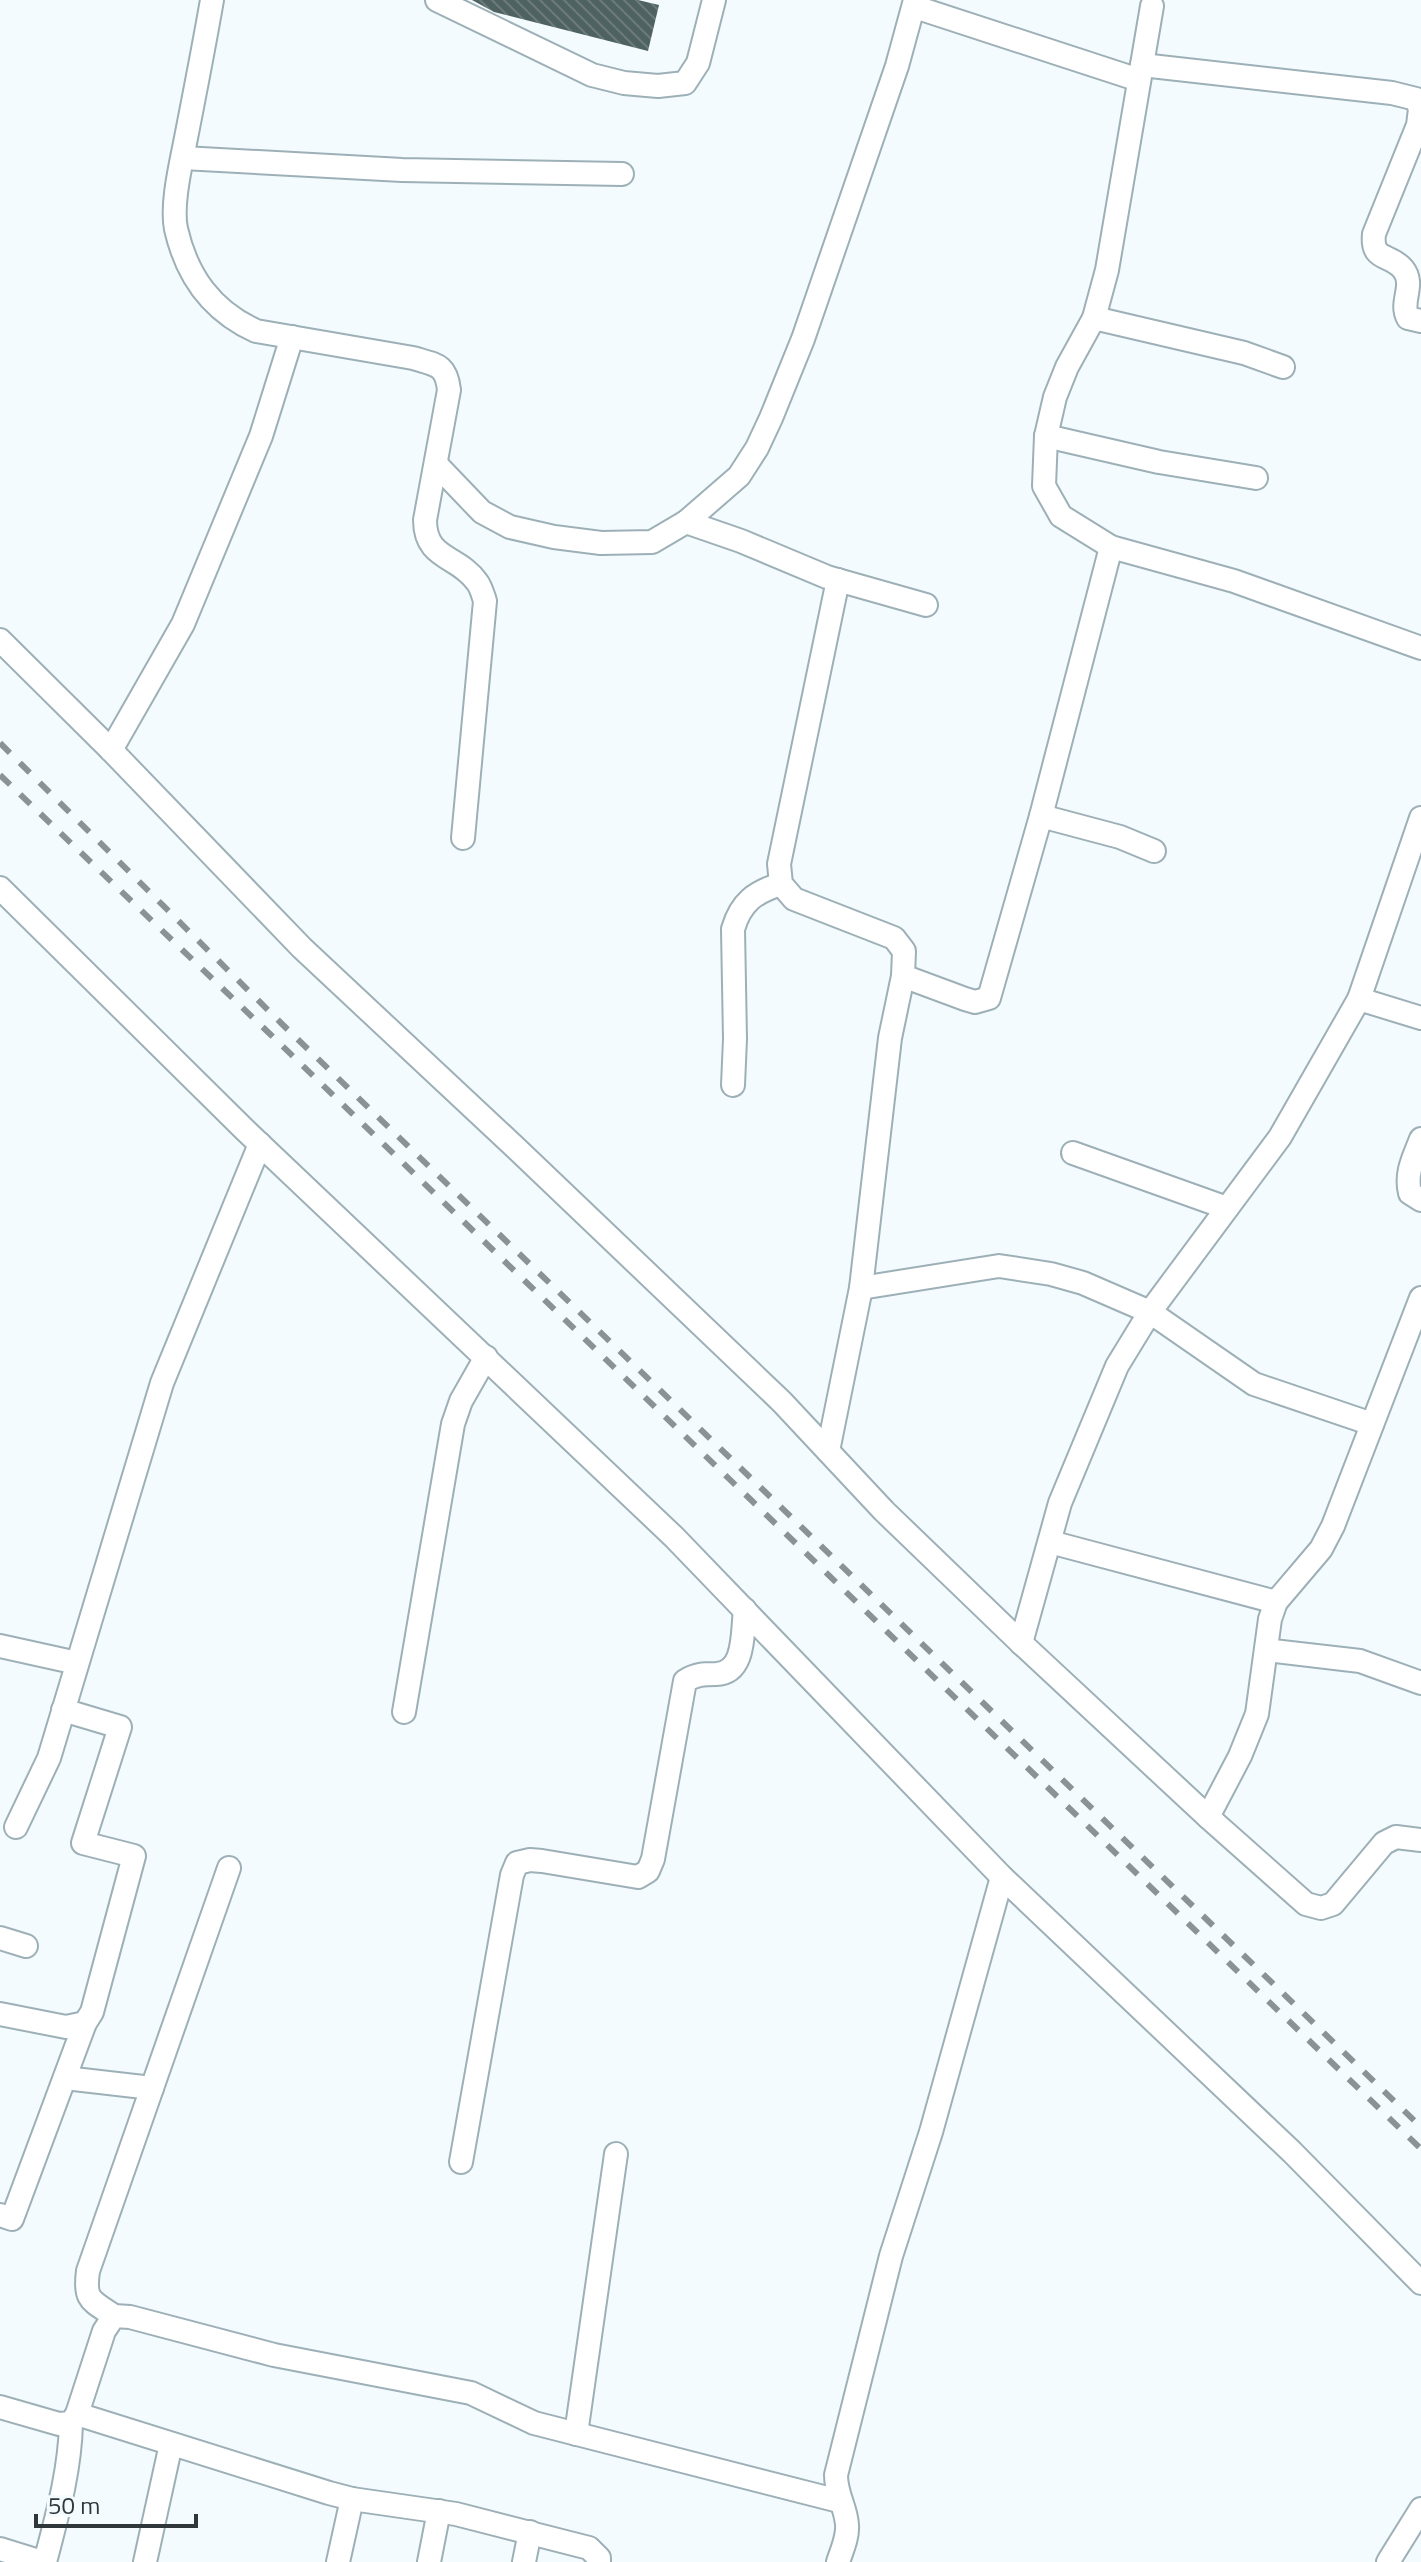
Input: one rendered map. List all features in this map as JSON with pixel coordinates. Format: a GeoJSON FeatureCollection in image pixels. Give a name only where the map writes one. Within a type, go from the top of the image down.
{"type":"FeatureCollection","features":[{"type":"Feature","properties":{"kind":"street"},"geometry":{"type":"LineString","coordinates":[[212,0],[178,183],[175,227],[187,263],[209,300],[232,320],[256,331],[387,353],[439,365],[447,374],[449,390],[425,533],[435,551],[478,583],[485,601],[463,838]]}},
{"type":"Feature","properties":{"kind":"street"},"geometry":{"type":"LineString","coordinates":[[437,0],[592,75],[624,83],[658,86],[685,83],[698,63],[714,0]]}},
{"type":"Feature","properties":{"kind":"street"},"geometry":{"type":"LineString","coordinates":[[436,464],[482,512],[510,527],[601,543],[652,542],[686,522],[739,476],[771,418],[824,281],[915,3],[1140,73],[1392,93],[1416,99],[1420,109],[1418,125],[1373,243],[1376,253],[1403,268],[1409,280],[1404,311],[1408,318],[1421,321]]}},
{"type":"Feature","properties":{"kind":"street"},"geometry":{"type":"LineString","coordinates":[[1152,6],[1107,270],[1094,318],[1067,367],[1055,397],[1046,436],[1044,486],[1061,516],[1111,547],[1234,581],[1421,648]]}},
{"type":"Feature","properties":{"kind":"street"},"geometry":{"type":"LineString","coordinates":[[183,158],[402,170],[622,174]]}},
{"type":"Feature","properties":{"kind":"street"},"geometry":{"type":"LineString","coordinates":[[1094,318],[1244,353],[1283,367]]}},
{"type":"Feature","properties":{"kind":"street"},"geometry":{"type":"LineString","coordinates":[[111,750],[183,624],[261,436],[292,337]]}},
{"type":"Feature","properties":{"kind":"street"},"geometry":{"type":"LineString","coordinates":[[1046,436],[1159,462],[1256,478]]}},
{"type":"Feature","properties":{"kind":"street"},"geometry":{"type":"LineString","coordinates":[[686,522],[838,580],[926,605]]}},
{"type":"Feature","properties":{"kind":"street"},"geometry":{"type":"LineString","coordinates":[[903,976],[975,1002],[989,998],[1041,816],[1111,547]]}},
{"type":"Feature","properties":{"kind":"street"},"geometry":{"type":"LineString","coordinates":[[828,1451],[861,1288],[890,1038],[903,976],[904,951],[894,938],[794,899],[781,884],[779,864],[838,580]]}},
{"type":"Feature","properties":{"kind":"street"},"geometry":{"type":"LineString","coordinates":[[0,640],[302,948],[782,1402],[884,1511],[1021,1643],[1306,1904],[1321,1908],[1333,1904],[1384,1843],[1396,1837],[1421,1840]]}},
{"type":"Feature","properties":{"kind":"street"},"geometry":{"type":"LineString","coordinates":[[1041,816],[1120,837],[1154,851]]}},
{"type":"Feature","properties":{"kind":"street"},"geometry":{"type":"LineString","coordinates":[[1021,1643],[1060,1503],[1117,1366],[1150,1312],[1280,1137],[1359,999],[1421,818]]}},
{"type":"Feature","properties":{"kind":"street"},"geometry":{"type":"LineString","coordinates":[[733,1085],[733,929],[738,913],[747,900],[781,884]]}},
{"type":"Feature","properties":{"kind":"street"},"geometry":{"type":"LineString","coordinates":[[3,898],[674,1537],[1002,1877],[1292,2152],[1421,2283]]}},
{"type":"Feature","properties":{"kind":"street"},"geometry":{"type":"LineString","coordinates":[[1359,999],[1421,1018]]}},
{"type":"Feature","properties":{"kind":"street"},"geometry":{"type":"LineString","coordinates":[[1421,1139],[1407,1183],[1410,1193],[1421,1200]]}},
{"type":"Feature","properties":{"kind":"street"},"geometry":{"type":"LineString","coordinates":[[16,1827],[49,1758],[162,1383],[260,1144]]}},
{"type":"Feature","properties":{"kind":"street"},"geometry":{"type":"LineString","coordinates":[[1073,1153],[1227,1208]]}},
{"type":"Feature","properties":{"kind":"street"},"geometry":{"type":"LineString","coordinates":[[861,1288],[999,1266],[1051,1274],[1083,1283],[1150,1312],[1254,1384],[1372,1424]]}},
{"type":"Feature","properties":{"kind":"street"},"geometry":{"type":"LineString","coordinates":[[1208,1817],[1240,1756],[1257,1714],[1270,1619],[1276,1602],[1321,1549],[1333,1526],[1421,1298]]}},
{"type":"Feature","properties":{"kind":"street"},"geometry":{"type":"LineString","coordinates":[[404,1712],[453,1424],[461,1401],[486,1357]]}},
{"type":"Feature","properties":{"kind":"street"},"geometry":{"type":"LineString","coordinates":[[1050,1542],[1276,1602]]}},
{"type":"Feature","properties":{"kind":"street"},"geometry":{"type":"LineString","coordinates":[[461,2162],[512,1875],[517,1863],[542,1861],[638,1877],[648,1871],[653,1859],[685,1681],[694,1675],[721,1674],[733,1669],[739,1660],[745,1610]]}},
{"type":"Feature","properties":{"kind":"street"},"geometry":{"type":"LineString","coordinates":[[0,1646],[77,1663]]}},
{"type":"Feature","properties":{"kind":"street"},"geometry":{"type":"LineString","coordinates":[[1266,1650],[1360,1661],[1421,1683]]}},
{"type":"Feature","properties":{"kind":"street"},"geometry":{"type":"LineString","coordinates":[[0,2215],[12,2219],[85,2023],[92,2012],[134,1856],[83,1843],[120,1727],[63,1710]]}},
{"type":"Feature","properties":{"kind":"street"},"geometry":{"type":"LineString","coordinates":[[229,1868],[88,2271],[86,2292],[91,2301],[114,2316],[130,2317],[274,2355],[471,2393],[534,2423],[839,2501]]}},
{"type":"Feature","properties":{"kind":"street"},"geometry":{"type":"LineString","coordinates":[[838,2562],[847,2536],[847,2524],[839,2501],[836,2475],[881,2293],[935,2117],[1002,1877]]}},
{"type":"Feature","properties":{"kind":"street"},"geometry":{"type":"LineString","coordinates":[[0,1938],[26,1946]]}},
{"type":"Feature","properties":{"kind":"street"},"geometry":{"type":"LineString","coordinates":[[0,2014],[66,2027],[85,2023]]}},
{"type":"Feature","properties":{"kind":"street"},"geometry":{"type":"LineString","coordinates":[[65,2078],[152,2088]]}},
{"type":"Feature","properties":{"kind":"street"},"geometry":{"type":"LineString","coordinates":[[576,2434],[616,2154]]}},
{"type":"Feature","properties":{"kind":"street"},"geometry":{"type":"LineString","coordinates":[[0,2549],[43,2562],[64,2488],[74,2418],[104,2331],[114,2316]]}},
{"type":"Feature","properties":{"kind":"street"},"geometry":{"type":"LineString","coordinates":[[0,2407],[59,2424],[74,2418],[352,2499],[439,2511],[530,2532],[589,2548],[599,2562]]}},
{"type":"Feature","properties":{"kind":"street"},"geometry":{"type":"LineString","coordinates":[[145,2562],[171,2444]]}},
{"type":"Feature","properties":{"kind":"street"},"geometry":{"type":"LineString","coordinates":[[338,2562],[352,2499]]}},
{"type":"Feature","properties":{"kind":"street"},"geometry":{"type":"LineString","coordinates":[[1388,2562],[1421,2509]]}},
{"type":"Feature","properties":{"kind":"street"},"geometry":{"type":"LineString","coordinates":[[429,2562],[439,2511]]}},
{"type":"Feature","properties":{"kind":"street"},"geometry":{"type":"LineString","coordinates":[[524,2562],[530,2532]]}},
{"type":"Feature","properties":{"kind":"building"},"geometry":{"type":"Polygon","coordinates":[[[472,0],[638,0],[659,5],[648,51],[494,12],[472,0]]]}},
{"type":"Feature","properties":{"kind":"railway"},"geometry":{"type":"LineString","coordinates":[[0,743],[282,1024],[1421,2127]]}},
{"type":"Feature","properties":{"kind":"railway"},"geometry":{"type":"LineString","coordinates":[[0,775],[1421,2149]]}}]}
